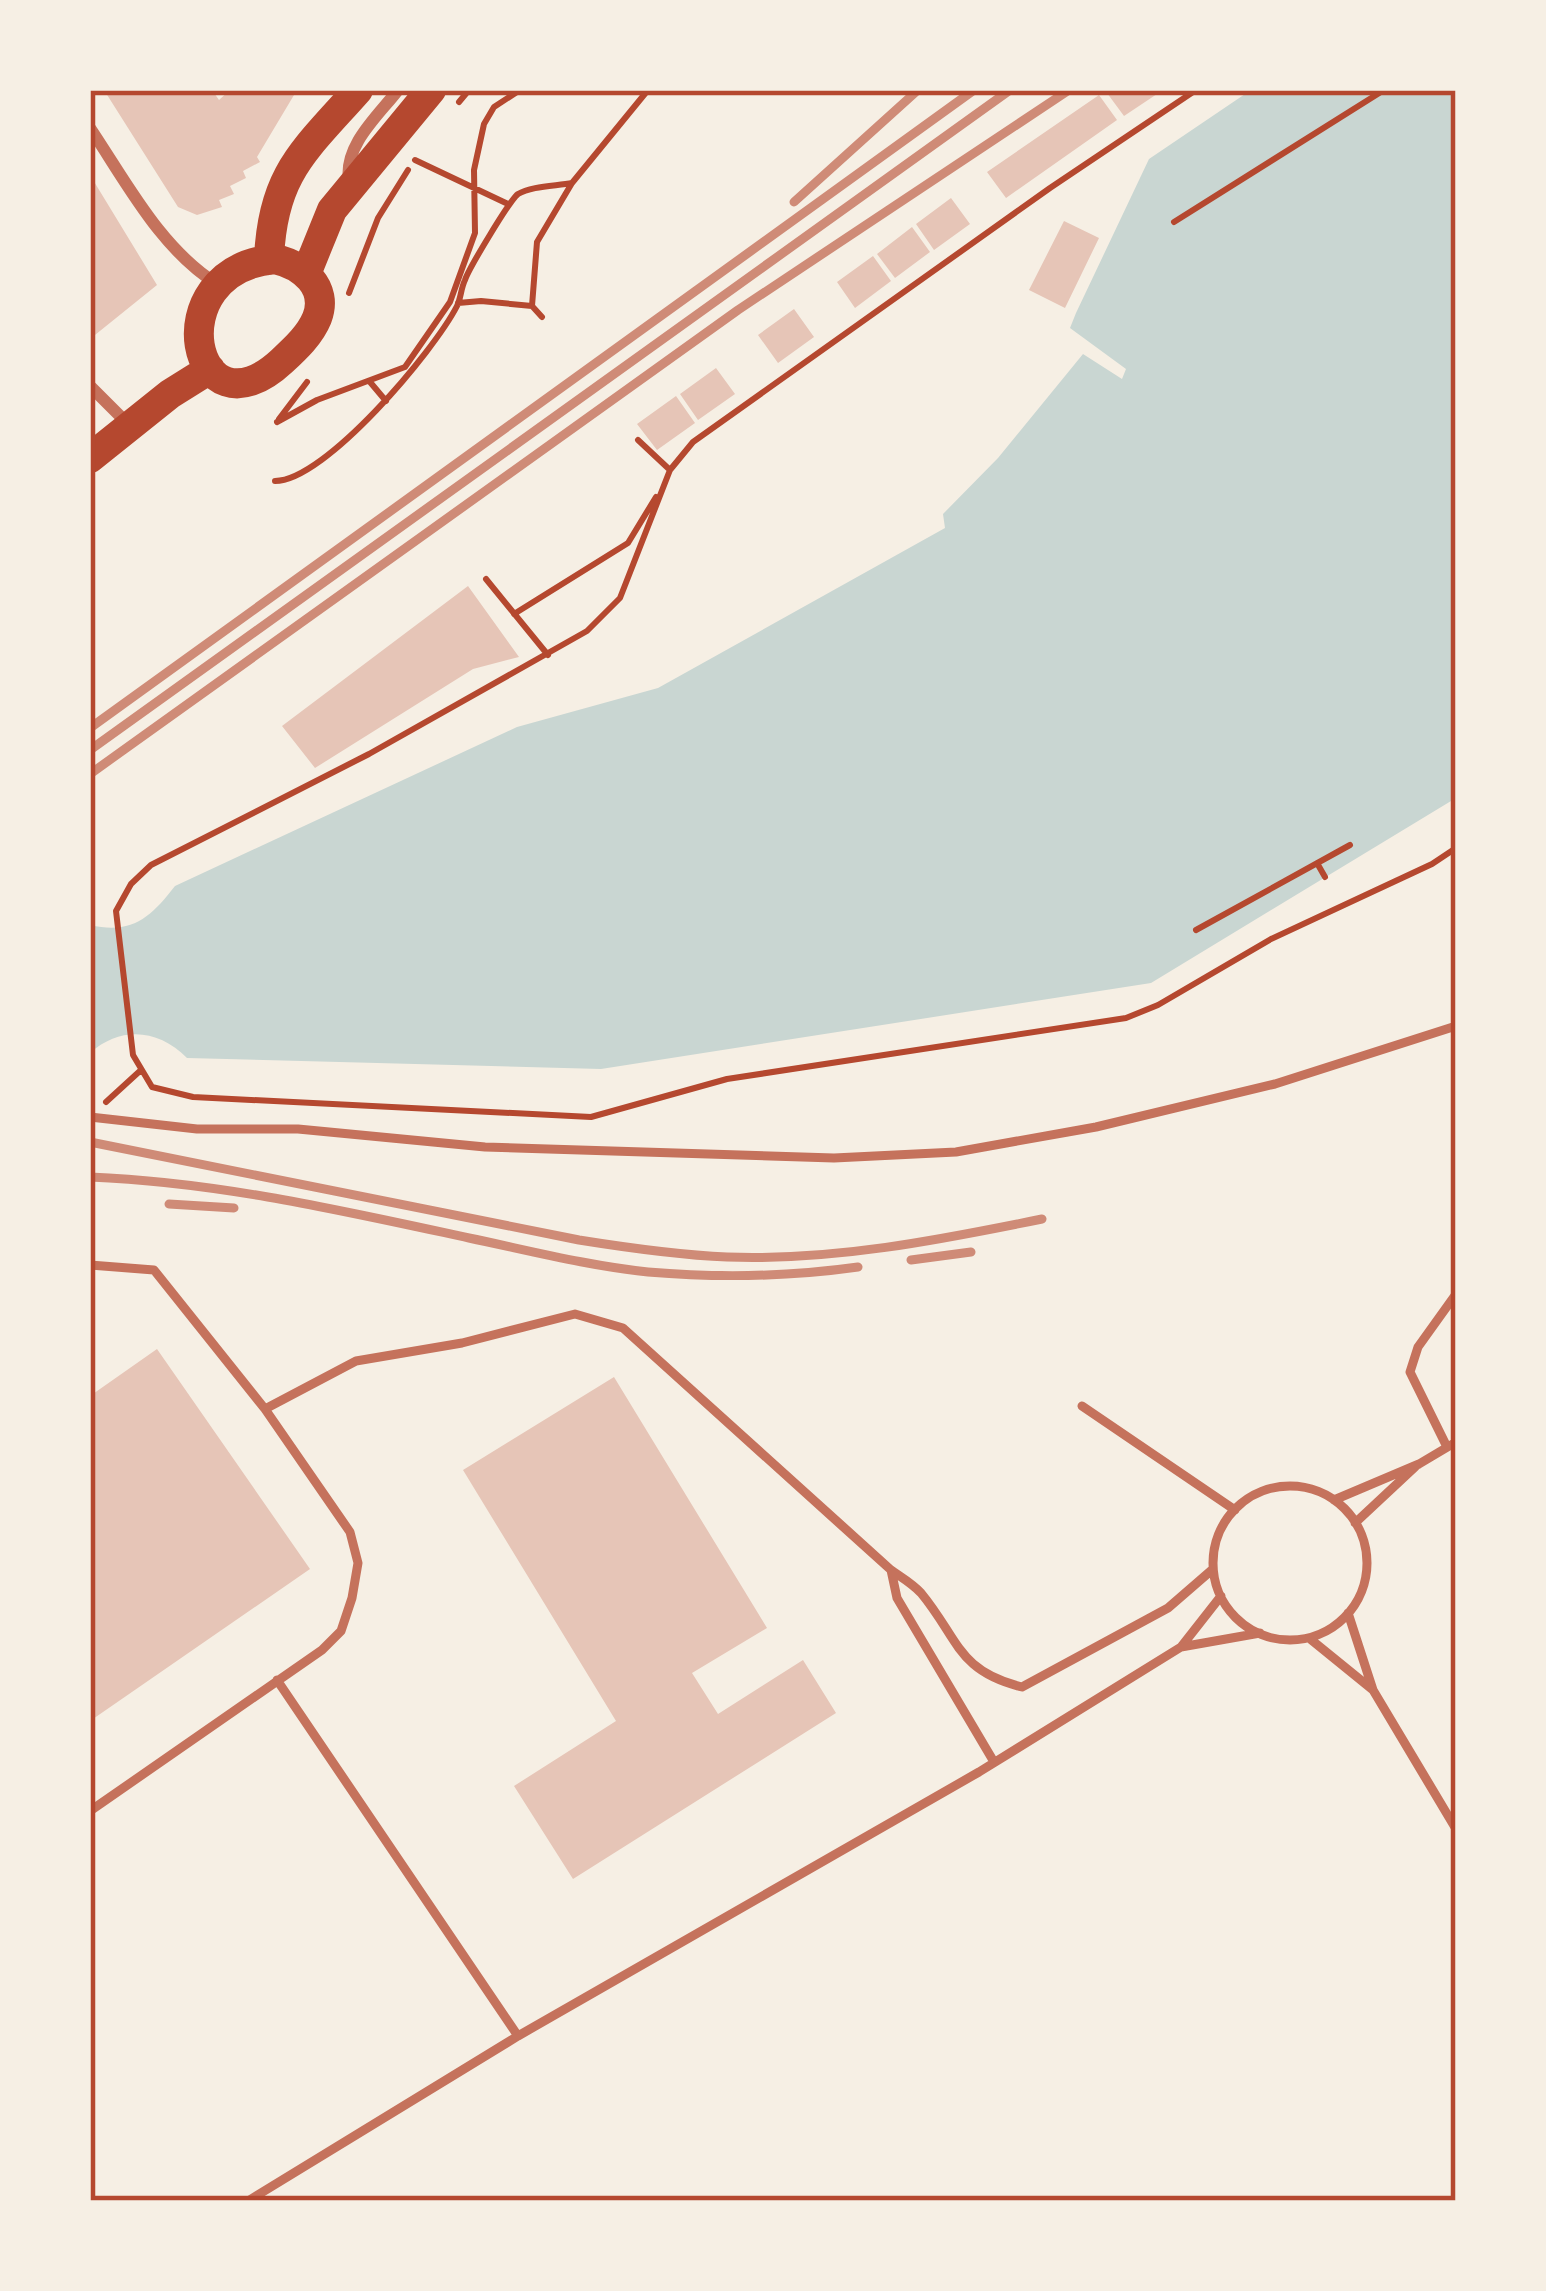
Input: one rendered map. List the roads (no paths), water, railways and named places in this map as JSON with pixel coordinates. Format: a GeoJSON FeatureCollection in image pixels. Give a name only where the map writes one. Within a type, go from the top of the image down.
{"type":"FeatureCollection","features":[{"type":"Feature","properties":{"kind":"main road"},"geometry":{"type":"LineString","coordinates":[[269,260],[270,219],[279,188],[304,150],[358,90]]}},
{"type":"Feature","properties":{"kind":"main road"},"geometry":{"type":"LineString","coordinates":[[305,274],[325,222],[352,187],[443,99]]}},
{"type":"Feature","properties":{"kind":"main road"},"geometry":{"type":"LineString","coordinates":[[254,261],[290,263],[305,274],[315,283],[320,304],[305,338],[291,353],[247,383],[224,380],[210,369],[200,352],[196,329],[199,316],[220,286],[254,261]]}},
{"type":"Feature","properties":{"kind":"main road"},"geometry":{"type":"LineString","coordinates":[[90,458],[210,369]]}},
{"type":"Feature","properties":{"kind":"street"},"geometry":{"type":"LineString","coordinates":[[352,187],[347,175],[353,148],[398,90]]}},
{"type":"Feature","properties":{"kind":"street"},"geometry":{"type":"LineString","coordinates":[[90,128],[173,249],[220,286]]}},
{"type":"Feature","properties":{"kind":"street"},"geometry":{"type":"LineString","coordinates":[[91,387],[130,426]]}},
{"type":"Feature","properties":{"kind":"lane"},"geometry":{"type":"LineString","coordinates":[[91,1117],[197,1129],[298,1129],[485,1147],[834,1158],[956,1152],[1096,1127],[1275,1084],[1456,1026]]}},
{"type":"Feature","properties":{"kind":"lane"},"geometry":{"type":"LineString","coordinates":[[90,1264],[154,1270],[265,1409],[350,1532],[358,1563],[341,1631],[322,1650],[90,1811]]}},
{"type":"Feature","properties":{"kind":"lane"},"geometry":{"type":"LineString","coordinates":[[1334,1500],[1419,1464],[1452,1444],[1410,1372],[1418,1347],[1456,1294]]}},
{"type":"Feature","properties":{"kind":"lane"},"geometry":{"type":"LineString","coordinates":[[265,1409],[356,1361],[462,1343],[575,1314],[623,1328],[919,1590],[972,1666],[994,1681],[1022,1687],[1168,1608],[1213,1569]]}},
{"type":"Feature","properties":{"kind":"lane"},"geometry":{"type":"LineString","coordinates":[[1082,1406],[1234,1510]]}},
{"type":"Feature","properties":{"kind":"lane"},"geometry":{"type":"LineString","coordinates":[[1355,1523],[1419,1464]]}},
{"type":"Feature","properties":{"kind":"lane"},"geometry":{"type":"LineString","coordinates":[[1301,1486],[1334,1500],[1355,1523],[1367,1555],[1366,1581],[1348,1613],[1337,1625],[1309,1638],[1278,1640],[1250,1629],[1227,1608],[1213,1569],[1222,1528],[1234,1510],[1254,1495],[1277,1487],[1301,1486]]}},
{"type":"Feature","properties":{"kind":"lane"},"geometry":{"type":"LineString","coordinates":[[891,1570],[896,1598],[994,1762]]}},
{"type":"Feature","properties":{"kind":"lane"},"geometry":{"type":"LineString","coordinates":[[248,2201],[518,2036],[994,1762],[1181,1647],[1221,1596]]}},
{"type":"Feature","properties":{"kind":"lane"},"geometry":{"type":"LineString","coordinates":[[1348,1613],[1373,1690],[1456,1829]]}},
{"type":"Feature","properties":{"kind":"lane"},"geometry":{"type":"LineString","coordinates":[[1181,1647],[1260,1633]]}},
{"type":"Feature","properties":{"kind":"lane"},"geometry":{"type":"LineString","coordinates":[[1309,1638],[1373,1690]]}},
{"type":"Feature","properties":{"kind":"lane"},"geometry":{"type":"LineString","coordinates":[[277,1680],[518,2036]]}},
{"type":"Feature","properties":{"kind":"railway"},"geometry":{"type":"LineString","coordinates":[[794,202],[918,90]]}},
{"type":"Feature","properties":{"kind":"railway"},"geometry":{"type":"LineString","coordinates":[[90,728],[974,90]]}},
{"type":"Feature","properties":{"kind":"railway"},"geometry":{"type":"LineString","coordinates":[[90,750],[1010,90]]}},
{"type":"Feature","properties":{"kind":"railway"},"geometry":{"type":"LineString","coordinates":[[90,774],[738,310],[1069,90]]}},
{"type":"Feature","properties":{"kind":"railway"},"geometry":{"type":"LineString","coordinates":[[90,1142],[579,1240],[690,1255],[846,1252],[1042,1219]]}},
{"type":"Feature","properties":{"kind":"railway"},"geometry":{"type":"LineString","coordinates":[[90,1177],[281,1199],[648,1272],[753,1276],[858,1267]]}},
{"type":"Feature","properties":{"kind":"railway"},"geometry":{"type":"LineString","coordinates":[[169,1204],[234,1208]]}},
{"type":"Feature","properties":{"kind":"railway"},"geometry":{"type":"LineString","coordinates":[[911,1260],[971,1252]]}}]}
